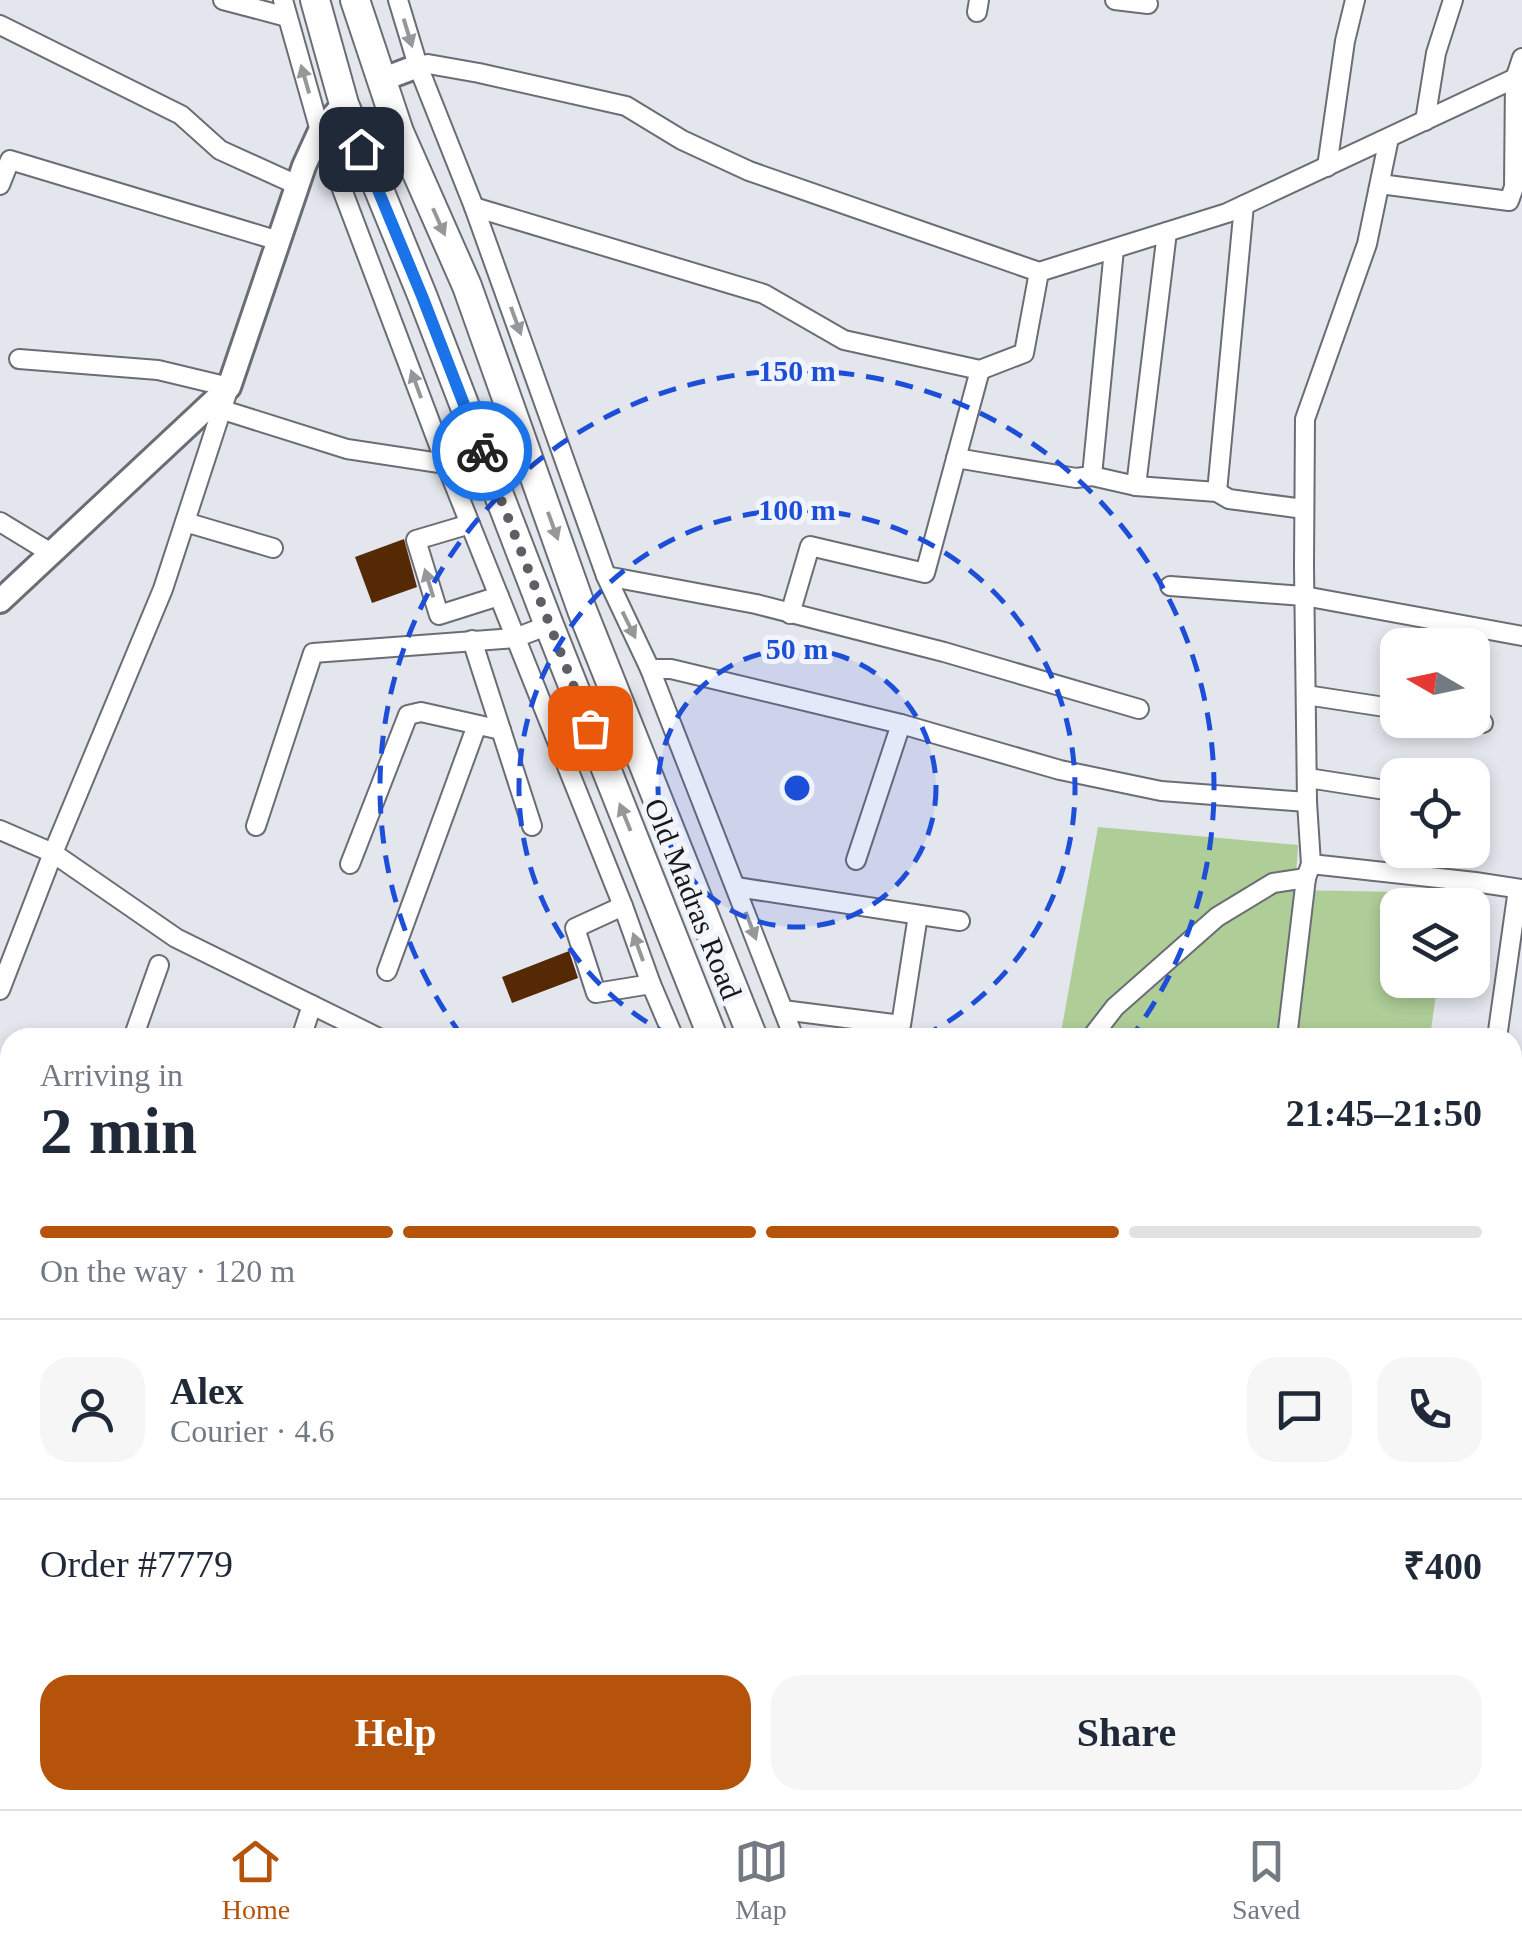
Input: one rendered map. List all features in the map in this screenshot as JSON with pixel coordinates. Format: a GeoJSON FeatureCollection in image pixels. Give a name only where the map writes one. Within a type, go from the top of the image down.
{"type":"FeatureCollection","features":[{"type":"Feature","properties":{"kind":"highway","name":"Old Madras Road"},"geometry":{"type":"LineString","coordinates":[[314,0],[344,104],[709,1028]]}},
{"type":"Feature","properties":{"kind":"highway","name":"Old Madras Road"},"geometry":{"type":"LineString","coordinates":[[355,0],[400,132],[467,286],[582,610],[749,1028]]}},
{"type":"Feature","properties":{"kind":"main road"},"geometry":{"type":"LineString","coordinates":[[380,80],[418,66]]}},
{"type":"Feature","properties":{"kind":"main road"},"geometry":{"type":"LineString","coordinates":[[0,601],[229,386],[320,131],[344,104]]}},
{"type":"Feature","properties":{"kind":"street"},"geometry":{"type":"LineString","coordinates":[[223,0],[285,8],[320,131],[446,464],[670,1028]]}},
{"type":"Feature","properties":{"kind":"street"},"geometry":{"type":"LineString","coordinates":[[398,0],[418,66],[474,208],[606,576],[650,669],[790,1028]]}},
{"type":"Feature","properties":{"kind":"street"},"geometry":{"type":"LineString","coordinates":[[1115,0],[1148,4]]}},
{"type":"Feature","properties":{"kind":"street"},"geometry":{"type":"LineString","coordinates":[[1327,167],[1345,41],[1355,0]]}},
{"type":"Feature","properties":{"kind":"street"},"geometry":{"type":"LineString","coordinates":[[1425,121],[1436,54],[1453,0]]}},
{"type":"Feature","properties":{"kind":"street"},"geometry":{"type":"LineString","coordinates":[[0,25],[180,115],[220,150],[298,185]]}},
{"type":"Feature","properties":{"kind":"street"},"geometry":{"type":"LineString","coordinates":[[1380,184],[1509,201],[1514,187],[1522,58]]}},
{"type":"Feature","properties":{"kind":"street"},"geometry":{"type":"LineString","coordinates":[[418,66],[428,64],[479,73],[626,106],[682,140],[748,171],[1038,272],[1227,214],[1518,77]]}},
{"type":"Feature","properties":{"kind":"street"},"geometry":{"type":"LineString","coordinates":[[1289,1028],[1309,871],[1304,596],[1306,419],[1367,244],[1390,138]]}},
{"type":"Feature","properties":{"kind":"street"},"geometry":{"type":"LineString","coordinates":[[0,185],[10,160],[279,241]]}},
{"type":"Feature","properties":{"kind":"street"},"geometry":{"type":"LineString","coordinates":[[1217,492],[1244,205]]}},
{"type":"Feature","properties":{"kind":"street"},"geometry":{"type":"LineString","coordinates":[[474,208],[764,294],[844,340],[980,370],[1024,354],[1038,272]]}},
{"type":"Feature","properties":{"kind":"street"},"geometry":{"type":"LineString","coordinates":[[1136,486],[1167,232]]}},
{"type":"Feature","properties":{"kind":"street"},"geometry":{"type":"LineString","coordinates":[[1092,476],[1114,249]]}},
{"type":"Feature","properties":{"kind":"street"},"geometry":{"type":"LineString","coordinates":[[0,990],[163,589],[229,386],[158,370],[19,360]]}},
{"type":"Feature","properties":{"kind":"street"},"geometry":{"type":"LineString","coordinates":[[790,614],[810,546],[924,573],[980,370]]}},
{"type":"Feature","properties":{"kind":"street"},"geometry":{"type":"LineString","coordinates":[[222,410],[347,450],[446,464]]}},
{"type":"Feature","properties":{"kind":"street"},"geometry":{"type":"LineString","coordinates":[[956,458],[1076,478],[1092,476],[1136,486],[1217,492],[1228,499],[1304,509]]}},
{"type":"Feature","properties":{"kind":"street"},"geometry":{"type":"LineString","coordinates":[[0,522],[51,553]]}},
{"type":"Feature","properties":{"kind":"street"},"geometry":{"type":"LineString","coordinates":[[185,522],[273,548]]}},
{"type":"Feature","properties":{"kind":"street"},"geometry":{"type":"LineString","coordinates":[[470,524],[416,540],[439,616],[500,596]]}},
{"type":"Feature","properties":{"kind":"street"},"geometry":{"type":"LineString","coordinates":[[606,576],[756,604],[944,652],[1139,709]]}},
{"type":"Feature","properties":{"kind":"street"},"geometry":{"type":"LineString","coordinates":[[1170,586],[1304,596],[1522,636]]}},
{"type":"Feature","properties":{"kind":"street"},"geometry":{"type":"LineString","coordinates":[[256,826],[313,654],[514,638],[549,624]]}},
{"type":"Feature","properties":{"kind":"street"},"geometry":{"type":"LineString","coordinates":[[472,640],[532,826]]}},
{"type":"Feature","properties":{"kind":"street"},"geometry":{"type":"LineString","coordinates":[[650,669],[671,669],[901,724],[1060,770],[1161,791],[1307,802]]}},
{"type":"Feature","properties":{"kind":"street"},"geometry":{"type":"LineString","coordinates":[[1306,695],[1380,706]]}},
{"type":"Feature","properties":{"kind":"street"},"geometry":{"type":"LineString","coordinates":[[350,864],[408,714],[421,712],[501,730]]}},
{"type":"Feature","properties":{"kind":"street"},"geometry":{"type":"LineString","coordinates":[[387,970],[477,724]]}},
{"type":"Feature","properties":{"kind":"street"},"geometry":{"type":"LineString","coordinates":[[856,860],[901,724]]}},
{"type":"Feature","properties":{"kind":"street"},"geometry":{"type":"LineString","coordinates":[[1308,778],[1380,789]]}},
{"type":"Feature","properties":{"kind":"street"},"geometry":{"type":"LineString","coordinates":[[0,830],[53,853],[176,938],[360,1028]]}},
{"type":"Feature","properties":{"kind":"street"},"geometry":{"type":"LineString","coordinates":[[1099,1028],[1116,1007],[1216,917],[1273,883],[1309,871],[1474,882],[1520,889],[1499,1028]]}},
{"type":"Feature","properties":{"kind":"street"},"geometry":{"type":"LineString","coordinates":[[736,887],[960,921]]}},
{"type":"Feature","properties":{"kind":"street"},"geometry":{"type":"LineString","coordinates":[[624,906],[575,928],[596,993],[652,984]]}},
{"type":"Feature","properties":{"kind":"street"},"geometry":{"type":"LineString","coordinates":[[783,1010],[902,1025],[918,915]]}},
{"type":"Feature","properties":{"kind":"street"},"geometry":{"type":"LineString","coordinates":[[137,1028],[159,965]]}},
{"type":"Feature","properties":{"kind":"street"},"geometry":{"type":"LineString","coordinates":[[304,1028],[312,1004]]}},
{"type":"Feature","properties":{"kind":"green space"},"geometry":{"type":"Polygon","coordinates":[[[1098,827],[1298,845],[1295,890],[1380,892],[1380,998],[1435,998],[1431,1028],[1062,1028],[1098,827]]]}},
{"type":"Feature","properties":{"kind":"building"},"geometry":{"type":"Polygon","coordinates":[[[404,539],[417,587],[372,603],[355,557],[404,539]]]}},
{"type":"Feature","properties":{"kind":"building"},"geometry":{"type":"Polygon","coordinates":[[[569,951],[578,978],[512,1003],[502,977],[569,951]]]}},
{"type":"Feature","properties":{"kind":"way so far"},"geometry":{"type":"LineString","coordinates":[[482,451],[590,728]]}},
{"type":"Feature","properties":{"kind":"route"},"geometry":{"type":"LineString","coordinates":[[361,149],[482,451]]}}]}
